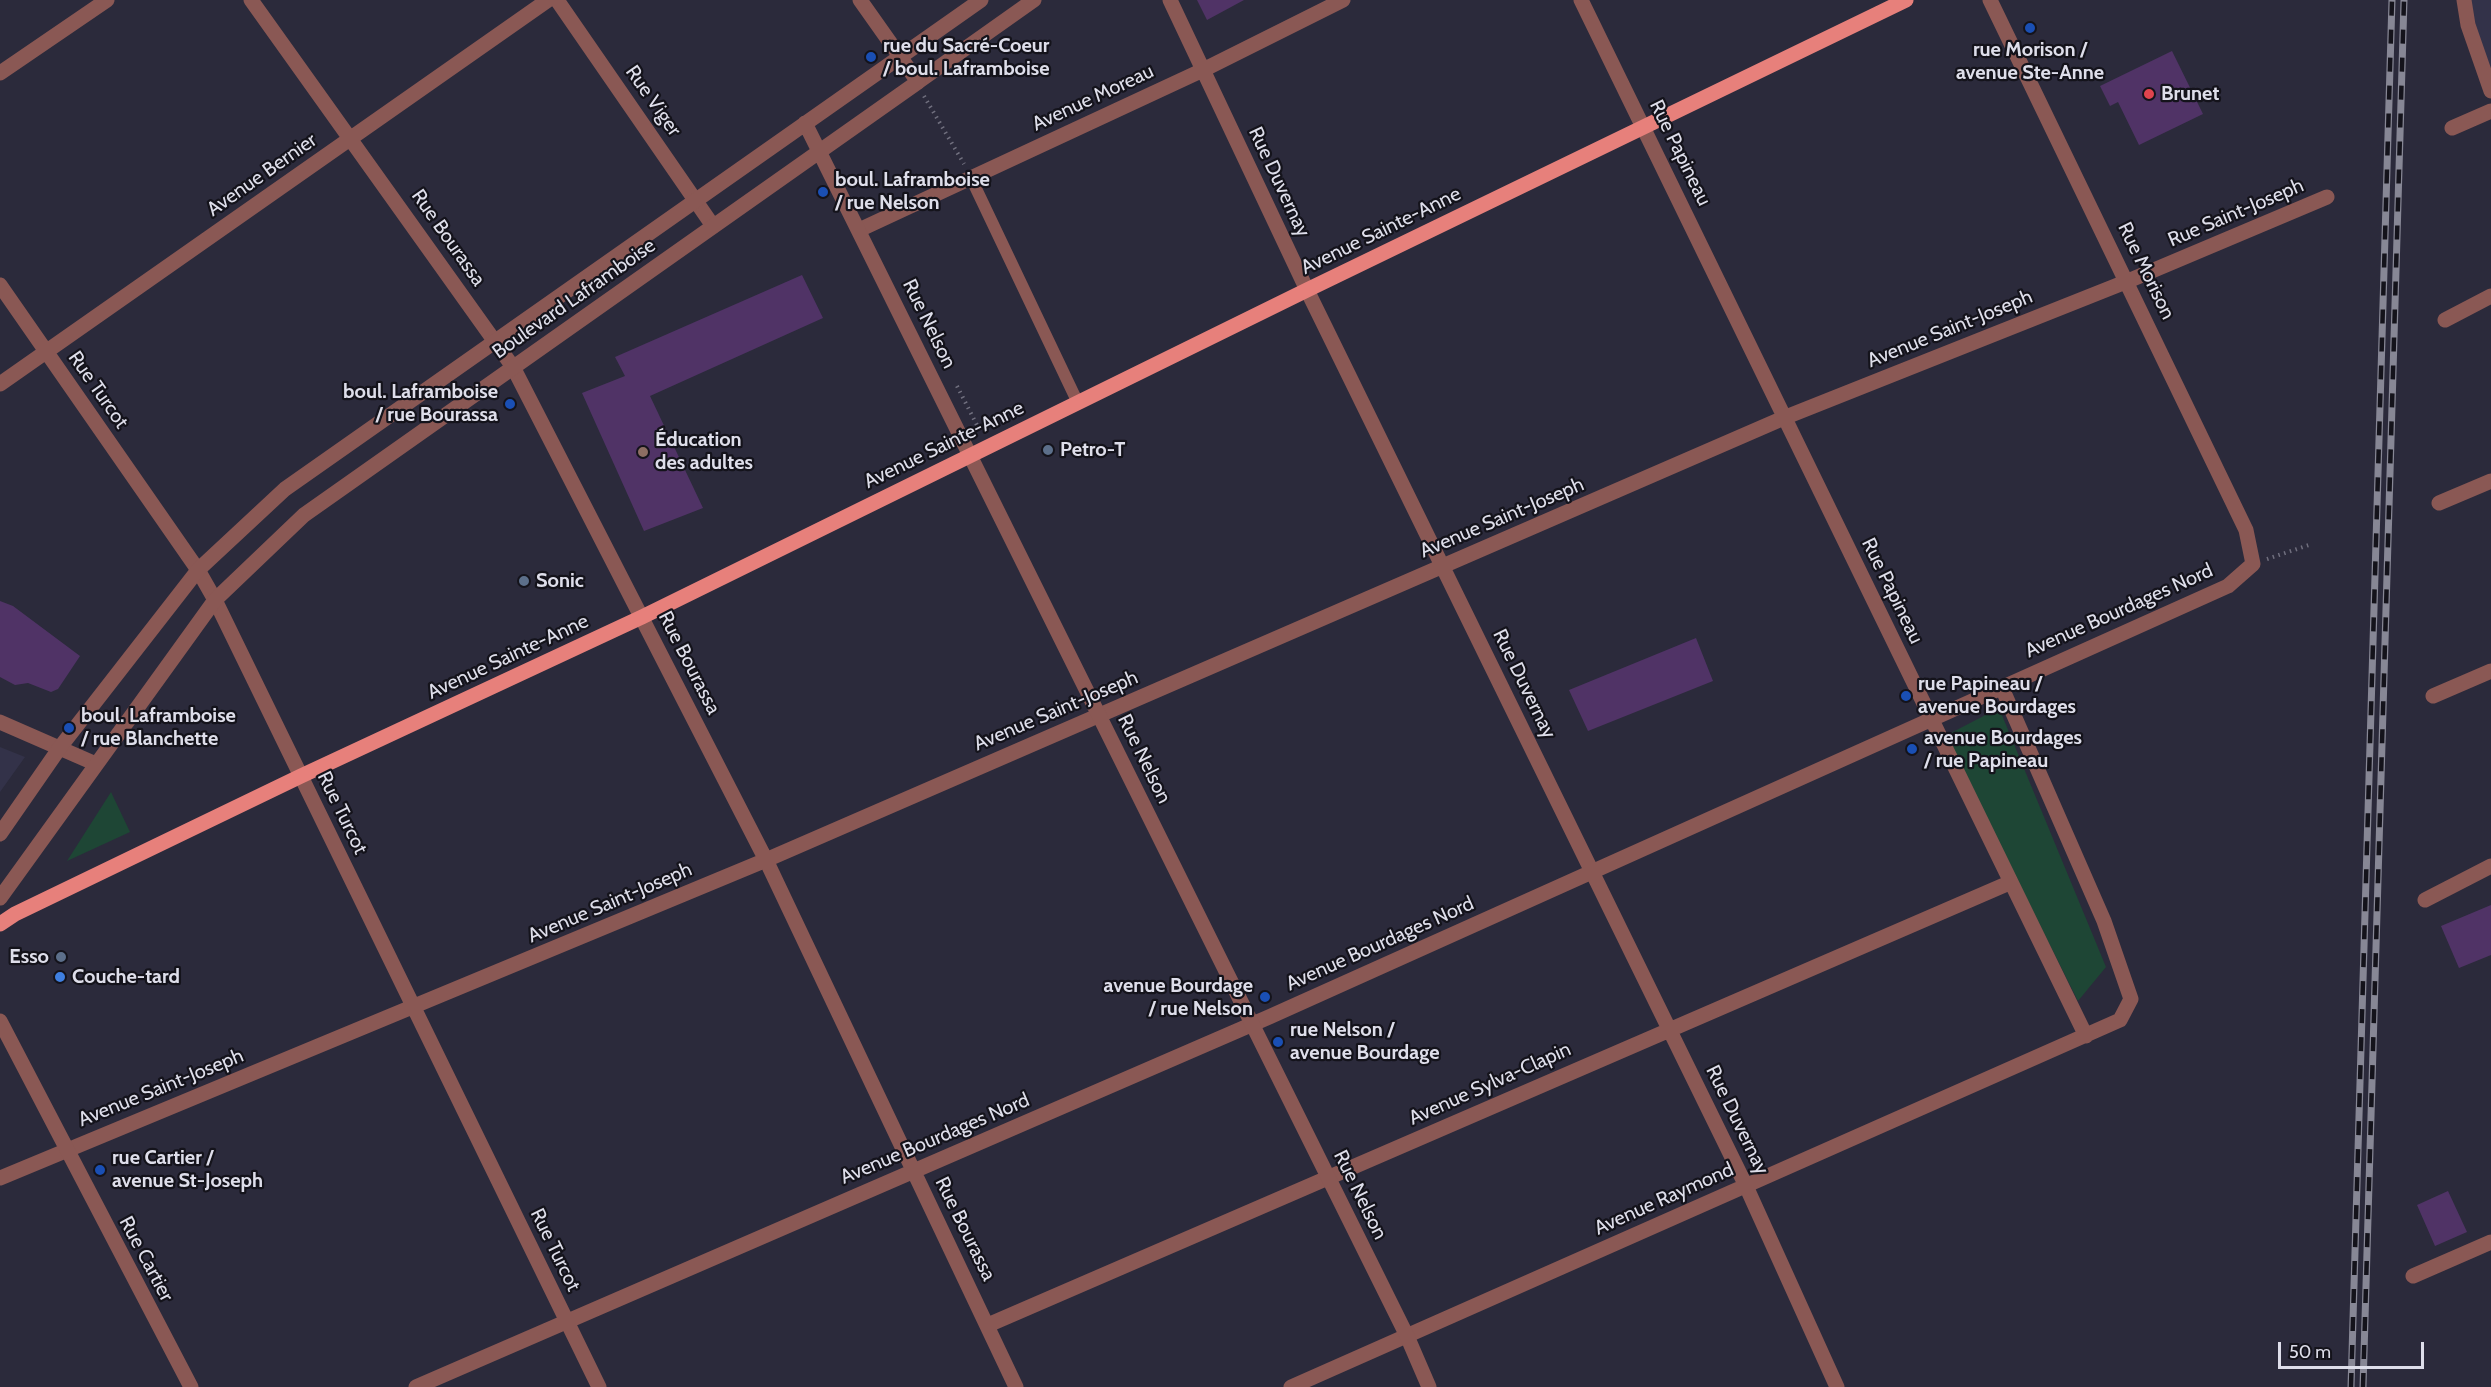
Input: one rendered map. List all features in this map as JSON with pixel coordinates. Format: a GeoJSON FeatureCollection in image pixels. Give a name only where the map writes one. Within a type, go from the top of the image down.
{"type":"FeatureCollection","features":[{"type":"Feature","properties":{"kind":"main road","name":"Avenue Sainte-Anne"},"geometry":{"type":"LineString","coordinates":[[0,924],[15,914],[301,776],[642,617],[1307,290],[1906,0]]}},
{"type":"Feature","properties":{"kind":"street"},"geometry":{"type":"LineString","coordinates":[[0,73],[106,0]]}},
{"type":"Feature","properties":{"kind":"street","name":"Rue Bourassa"},"geometry":{"type":"LineString","coordinates":[[251,0],[352,138],[513,367],[766,860],[1016,1387]]}},
{"type":"Feature","properties":{"kind":"street","name":"Avenue Bernier"},"geometry":{"type":"LineString","coordinates":[[0,384],[548,0]]}},
{"type":"Feature","properties":{"kind":"street","name":"Rue Viger"},"geometry":{"type":"LineString","coordinates":[[557,0],[713,226]]}},
{"type":"Feature","properties":{"kind":"street"},"geometry":{"type":"LineString","coordinates":[[860,0],[921,89]]}},
{"type":"Feature","properties":{"kind":"street","name":"Boulevard Laframboise"},"geometry":{"type":"LineString","coordinates":[[0,834],[60,746],[198,570],[285,489],[981,0]]}},
{"type":"Feature","properties":{"kind":"street","name":"Boulevard Laframboise"},"geometry":{"type":"LineString","coordinates":[[0,898],[215,600],[304,515],[819,152],[921,89],[1034,0]]}},
{"type":"Feature","properties":{"kind":"street","name":"Rue Duvernay"},"geometry":{"type":"LineString","coordinates":[[1170,0],[1307,290],[1746,1186],[1837,1387]]}},
{"type":"Feature","properties":{"kind":"street","name":"Avenue Moreau"},"geometry":{"type":"LineString","coordinates":[[859,230],[1203,70],[1343,0]]}},
{"type":"Feature","properties":{"kind":"street","name":"Rue Papineau"},"geometry":{"type":"LineString","coordinates":[[1581,0],[1786,417],[2009,883],[2086,1036]]}},
{"type":"Feature","properties":{"kind":"street","name":"Rue Morison"},"geometry":{"type":"LineString","coordinates":[[1990,0],[2128,281],[2246,530],[2253,564]]}},
{"type":"Feature","properties":{"kind":"street"},"geometry":{"type":"LineString","coordinates":[[2464,0],[2468,25],[2491,91]]}},
{"type":"Feature","properties":{"kind":"street"},"geometry":{"type":"LineString","coordinates":[[2452,128],[2491,111]]}},
{"type":"Feature","properties":{"kind":"street","name":"Rue Nelson"},"geometry":{"type":"LineString","coordinates":[[806,123],[1407,1336],[1429,1387]]}},
{"type":"Feature","properties":{"kind":"street","name":"Rue Saint-Joseph"},"geometry":{"type":"LineString","coordinates":[[2128,281],[2327,197]]}},
{"type":"Feature","properties":{"kind":"street","name":"Avenue Saint-Joseph"},"geometry":{"type":"LineString","coordinates":[[0,1178],[766,860],[1786,417],[2128,281]]}},
{"type":"Feature","properties":{"kind":"street","name":"Rue Turcot"},"geometry":{"type":"LineString","coordinates":[[0,285],[198,570],[215,600],[599,1387]]}},
{"type":"Feature","properties":{"kind":"street"},"geometry":{"type":"LineString","coordinates":[[2445,320],[2491,296]]}},
{"type":"Feature","properties":{"kind":"street"},"geometry":{"type":"LineString","coordinates":[[2439,503],[2491,481]]}},
{"type":"Feature","properties":{"kind":"street","name":"Avenue Bourdages Nord"},"geometry":{"type":"LineString","coordinates":[[416,1387],[1252,1024],[1593,872],[2228,586],[2253,564]]}},
{"type":"Feature","properties":{"kind":"street"},"geometry":{"type":"LineString","coordinates":[[2433,696],[2491,671]]}},
{"type":"Feature","properties":{"kind":"street"},"geometry":{"type":"LineString","coordinates":[[2002,687],[2104,921],[2131,999],[2120,1020],[2086,1036]]}},
{"type":"Feature","properties":{"kind":"street"},"geometry":{"type":"LineString","coordinates":[[0,722],[60,746],[96,764]]}},
{"type":"Feature","properties":{"kind":"street"},"geometry":{"type":"LineString","coordinates":[[2425,900],[2491,866]]}},
{"type":"Feature","properties":{"kind":"street","name":"Avenue Sylva-Clapin"},"geometry":{"type":"LineString","coordinates":[[987,1325],[2009,883]]}},
{"type":"Feature","properties":{"kind":"street","name":"Rue Cartier"},"geometry":{"type":"LineString","coordinates":[[0,1021],[65,1150],[191,1387]]}},
{"type":"Feature","properties":{"kind":"street","name":"Avenue Raymond"},"geometry":{"type":"LineString","coordinates":[[1291,1387],[2086,1036]]}},
{"type":"Feature","properties":{"kind":"street"},"geometry":{"type":"LineString","coordinates":[[2413,1276],[2490,1247]]}},
{"type":"Feature","properties":{"kind":"lane"},"geometry":{"type":"LineString","coordinates":[[971,178],[1077,403]]}},
{"type":"Feature","properties":{"kind":"path"},"geometry":{"type":"LineString","coordinates":[[915,102],[921,89]]}},
{"type":"Feature","properties":{"kind":"path"},"geometry":{"type":"LineString","coordinates":[[921,89],[971,178]]}},
{"type":"Feature","properties":{"kind":"path"},"geometry":{"type":"LineString","coordinates":[[954,380],[988,447]]}},
{"type":"Feature","properties":{"kind":"path"},"geometry":{"type":"LineString","coordinates":[[2253,564],[2312,544]]}},
{"type":"Feature","properties":{"kind":"shaded area"},"geometry":{"type":"Polygon","coordinates":[[[2464,0],[2491,0],[2491,91],[2464,0]]]}},
{"type":"Feature","properties":{"kind":"shaded area"},"geometry":{"type":"Polygon","coordinates":[[[0,747],[25,757],[0,792],[0,747]]]}},
{"type":"Feature","properties":{"kind":"green space"},"geometry":{"type":"Polygon","coordinates":[[[1999,708],[2106,967],[2078,1001],[1945,736],[1999,708]]]}},
{"type":"Feature","properties":{"kind":"green space"},"geometry":{"type":"Polygon","coordinates":[[[111,792],[130,832],[67,861],[111,792]]]}},
{"type":"Feature","properties":{"kind":"building"},"geometry":{"type":"Polygon","coordinates":[[[1197,0],[1244,0],[1207,20],[1197,0]]]}},
{"type":"Feature","properties":{"kind":"building","name":"Brunet"},"geometry":{"type":"Polygon","coordinates":[[[2172,51],[2203,114],[2139,145],[2118,102],[2110,106],[2100,86],[2172,51]]]}},
{"type":"Feature","properties":{"kind":"building","name":"Éducation des adultes"},"geometry":{"type":"Polygon","coordinates":[[[802,275],[823,318],[650,396],[703,508],[644,531],[582,393],[625,376],[615,357],[802,275]]]}},
{"type":"Feature","properties":{"kind":"building"},"geometry":{"type":"Polygon","coordinates":[[[0,601],[13,606],[80,656],[58,689],[51,692],[28,683],[15,685],[0,677],[0,601]]]}},
{"type":"Feature","properties":{"kind":"building"},"geometry":{"type":"Polygon","coordinates":[[[1696,638],[1713,681],[1588,731],[1569,690],[1696,638]]]}},
{"type":"Feature","properties":{"kind":"building"},"geometry":{"type":"Polygon","coordinates":[[[2491,905],[2491,955],[2459,968],[2441,926],[2491,905]]]}},
{"type":"Feature","properties":{"kind":"building"},"geometry":{"type":"Polygon","coordinates":[[[2448,1191],[2467,1232],[2435,1246],[2417,1205],[2448,1191]]]}},
{"type":"Feature","properties":{"kind":"railway"},"geometry":{"type":"LineString","coordinates":[[2351,1387],[2392,0]]}},
{"type":"Feature","properties":{"kind":"railway"},"geometry":{"type":"LineString","coordinates":[[2363,1387],[2404,0]]}},
{"type":"Feature","properties":{"kind":"place","name":"rue Morison / avenue Ste-Anne"},"geometry":{"type":"Point","coordinates":[2030,28]}},
{"type":"Feature","properties":{"kind":"place","name":"rue du Sacré-Coeur / boul. Laframboise"},"geometry":{"type":"Point","coordinates":[871,57]}},
{"type":"Feature","properties":{"kind":"place","name":"Brunet"},"geometry":{"type":"Point","coordinates":[2149,94]}},
{"type":"Feature","properties":{"kind":"place","name":"boul. Laframboise / rue Nelson"},"geometry":{"type":"Point","coordinates":[823,192]}},
{"type":"Feature","properties":{"kind":"place","name":"boul. Laframboise / rue Bourassa"},"geometry":{"type":"Point","coordinates":[510,404]}},
{"type":"Feature","properties":{"kind":"place","name":"Petro-T"},"geometry":{"type":"Point","coordinates":[1048,450]}},
{"type":"Feature","properties":{"kind":"place","name":"Éducation des adultes"},"geometry":{"type":"Point","coordinates":[643,452]}},
{"type":"Feature","properties":{"kind":"place","name":"Sonic"},"geometry":{"type":"Point","coordinates":[524,581]}},
{"type":"Feature","properties":{"kind":"place","name":"rue Papineau / avenue Bourdages"},"geometry":{"type":"Point","coordinates":[1906,696]}},
{"type":"Feature","properties":{"kind":"place","name":"boul. Laframboise / rue Blanchette"},"geometry":{"type":"Point","coordinates":[69,728]}},
{"type":"Feature","properties":{"kind":"place","name":"avenue Bourdages / rue Papineau"},"geometry":{"type":"Point","coordinates":[1912,749]}},
{"type":"Feature","properties":{"kind":"place","name":"Esso"},"geometry":{"type":"Point","coordinates":[61,957]}},
{"type":"Feature","properties":{"kind":"place","name":"Couche-tard"},"geometry":{"type":"Point","coordinates":[60,977]}},
{"type":"Feature","properties":{"kind":"place","name":"avenue Bourdage / rue Nelson"},"geometry":{"type":"Point","coordinates":[1265,997]}},
{"type":"Feature","properties":{"kind":"place","name":"rue Nelson / avenue Bourdage"},"geometry":{"type":"Point","coordinates":[1278,1042]}},
{"type":"Feature","properties":{"kind":"place","name":"rue Cartier / avenue St-Joseph"},"geometry":{"type":"Point","coordinates":[100,1170]}}]}
